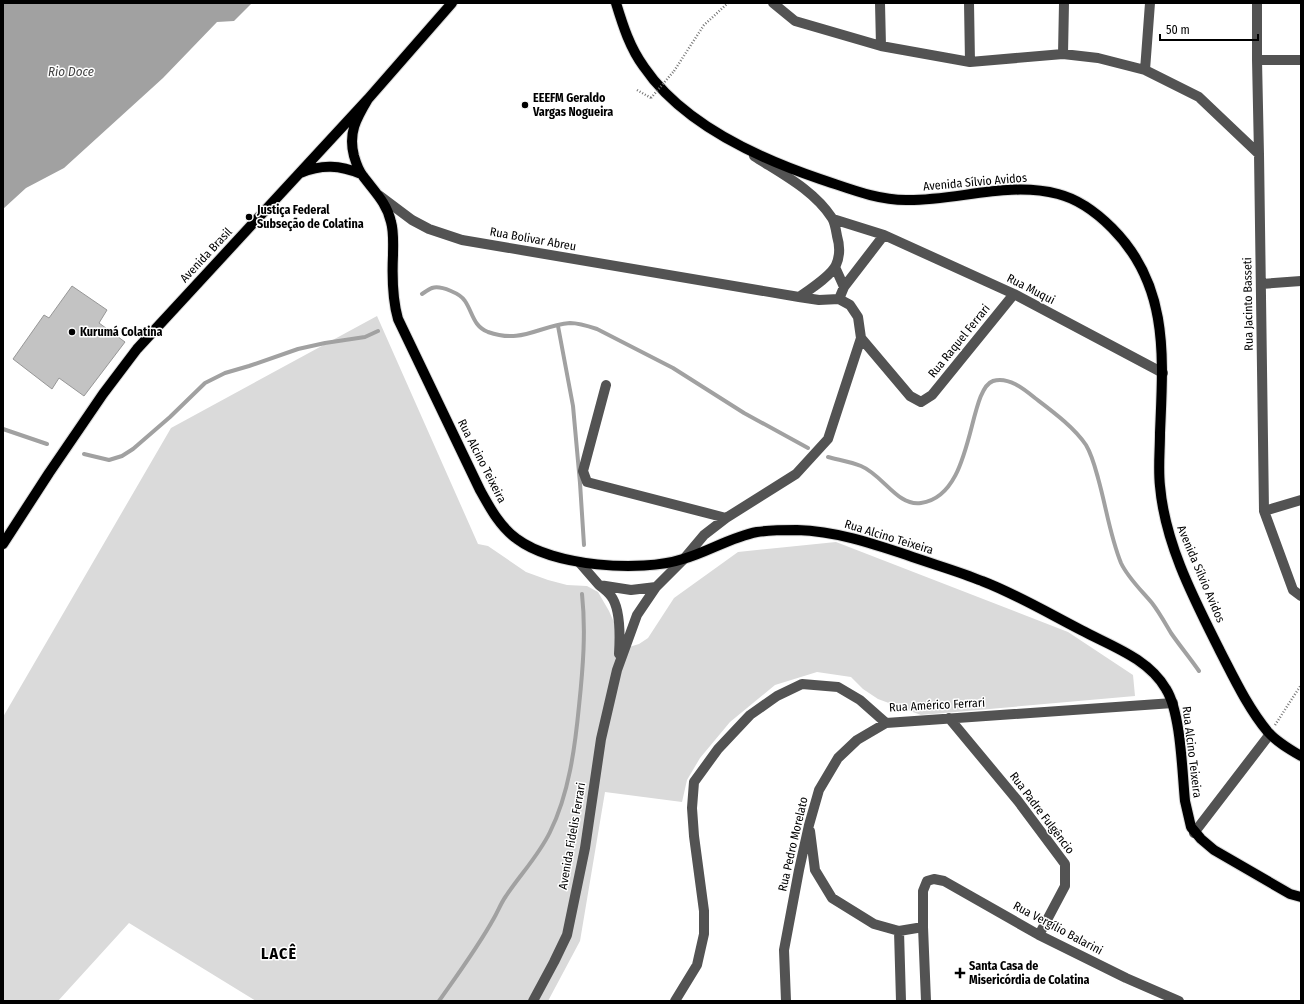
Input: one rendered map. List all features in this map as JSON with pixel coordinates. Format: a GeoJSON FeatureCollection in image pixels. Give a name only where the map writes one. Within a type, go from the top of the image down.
{"type":"FeatureCollection","features":[{"type":"Feature","properties":{"kind":"main road","name":"Avenida Brasil"},"geometry":{"type":"LineString","coordinates":[[3,544],[103,394],[137,349],[368,99],[452,3]]}},
{"type":"Feature","properties":{"kind":"main road","name":"Avenida Sílvio Avidos"},"geometry":{"type":"LineString","coordinates":[[616,3],[624,30],[635,54],[645,70],[672,99],[698,120],[731,141],[769,160],[871,196],[904,200],[924,200],[1024,190],[1044,191],[1060,194],[1077,201],[1100,217],[1124,241],[1144,274],[1152,294],[1161,330],[1163,373],[1160,483],[1165,521],[1172,545],[1194,597],[1236,681],[1252,709],[1270,734],[1286,747],[1301,756]]}},
{"type":"Feature","properties":{"kind":"main road","name":"Rua Bolivar Abreu"},"geometry":{"type":"LineString","coordinates":[[368,99],[356,120],[352,132],[351,143],[361,174],[380,196]]}},
{"type":"Feature","properties":{"kind":"main road"},"geometry":{"type":"LineString","coordinates":[[298,174],[323,166],[336,166],[361,174]]}},
{"type":"Feature","properties":{"kind":"main road","name":"Rua Alcino Teixeira"},"geometry":{"type":"LineString","coordinates":[[380,196],[388,211],[392,223],[392,288],[393,303],[398,319],[480,490],[493,513],[505,528],[517,539],[533,548],[555,557],[579,562],[631,566],[683,560],[756,532],[816,531],[867,541],[984,582],[1025,601],[1131,655],[1147,667],[1167,690],[1172,703],[1177,724],[1184,801],[1187,815],[1194,833],[1214,850],[1290,894],[1301,897]]}},
{"type":"Feature","properties":{"kind":"street"},"geometry":{"type":"LineString","coordinates":[[773,3],[795,21],[881,46],[970,62],[1063,54],[1098,58],[1145,70],[1199,97],[1259,154]]}},
{"type":"Feature","properties":{"kind":"street"},"geometry":{"type":"LineString","coordinates":[[880,3],[881,46]]}},
{"type":"Feature","properties":{"kind":"street"},"geometry":{"type":"LineString","coordinates":[[969,3],[970,62]]}},
{"type":"Feature","properties":{"kind":"street"},"geometry":{"type":"LineString","coordinates":[[1063,54],[1064,3]]}},
{"type":"Feature","properties":{"kind":"street"},"geometry":{"type":"LineString","coordinates":[[1145,70],[1150,3]]}},
{"type":"Feature","properties":{"kind":"street","name":"Rua Jacinto Basseti"},"geometry":{"type":"LineString","coordinates":[[1257,3],[1264,512],[1293,590],[1301,596]]}},
{"type":"Feature","properties":{"kind":"street"},"geometry":{"type":"LineString","coordinates":[[1257,60],[1301,60]]}},
{"type":"Feature","properties":{"kind":"street"},"geometry":{"type":"LineString","coordinates":[[731,141],[804,187],[833,219],[839,242],[840,254],[835,267],[799,297]]}},
{"type":"Feature","properties":{"kind":"street","name":"Rua Bolivar Abreu"},"geometry":{"type":"LineString","coordinates":[[380,196],[412,220],[429,229],[462,240],[799,297],[819,300],[840,299]]}},
{"type":"Feature","properties":{"kind":"street","name":"Rua Muqui"},"geometry":{"type":"LineString","coordinates":[[833,219],[884,235],[1014,294],[1163,373]]}},
{"type":"Feature","properties":{"kind":"street"},"geometry":{"type":"LineString","coordinates":[[860,338],[858,317],[850,305],[840,299],[844,287],[884,235]]}},
{"type":"Feature","properties":{"kind":"street"},"geometry":{"type":"LineString","coordinates":[[835,267],[844,287]]}},
{"type":"Feature","properties":{"kind":"street"},"geometry":{"type":"LineString","coordinates":[[1261,284],[1301,281]]}},
{"type":"Feature","properties":{"kind":"street","name":"Rua Raquel Ferrari"},"geometry":{"type":"LineString","coordinates":[[860,338],[910,396],[921,402],[932,395],[1014,294]]}},
{"type":"Feature","properties":{"kind":"street","name":"Avenida Fidelis Ferrari"},"geometry":{"type":"LineString","coordinates":[[533,1001],[554,962],[566,935],[585,848],[601,739],[617,670],[637,615],[656,587],[683,560],[704,535],[726,518],[796,474],[828,440],[860,338]]}},
{"type":"Feature","properties":{"kind":"street"},"geometry":{"type":"LineString","coordinates":[[606,385],[583,471],[587,482],[726,518]]}},
{"type":"Feature","properties":{"kind":"street"},"geometry":{"type":"LineString","coordinates":[[1264,512],[1301,500]]}},
{"type":"Feature","properties":{"kind":"street","name":"Avenida Fidelis Ferrari"},"geometry":{"type":"LineString","coordinates":[[579,562],[599,585],[612,597],[619,617],[620,641],[617,670]]}},
{"type":"Feature","properties":{"kind":"street"},"geometry":{"type":"LineString","coordinates":[[599,585],[631,590],[656,587]]}},
{"type":"Feature","properties":{"kind":"street","name":"Rua Américo Ferrari"},"geometry":{"type":"LineString","coordinates":[[675,1001],[697,965],[704,934],[704,911],[694,836],[692,808],[694,782],[718,749],[750,715],[777,696],[802,684],[838,687],[860,700],[886,723],[1172,703]]}},
{"type":"Feature","properties":{"kind":"street","name":"Rua Padre Fulgêncio"},"geometry":{"type":"LineString","coordinates":[[949,718],[1018,801],[1065,864],[1065,886],[1039,935]]}},
{"type":"Feature","properties":{"kind":"street","name":"Rua Pedro Morelato"},"geometry":{"type":"LineString","coordinates":[[786,1001],[784,950],[799,870],[809,825],[819,790],[838,758],[857,740],[886,723]]}},
{"type":"Feature","properties":{"kind":"street"},"geometry":{"type":"LineString","coordinates":[[1194,833],[1270,734]]}},
{"type":"Feature","properties":{"kind":"street"},"geometry":{"type":"LineString","coordinates":[[809,825],[815,870],[832,898],[874,924],[899,931],[923,927],[926,1001]]}},
{"type":"Feature","properties":{"kind":"street","name":"Rua Vergílio Balarini"},"geometry":{"type":"LineString","coordinates":[[923,927],[923,890],[927,881],[934,879],[944,881],[1039,935],[1126,978],[1179,1001]]}},
{"type":"Feature","properties":{"kind":"street"},"geometry":{"type":"LineString","coordinates":[[899,931],[901,1001]]}},
{"type":"Feature","properties":{"kind":"path"},"geometry":{"type":"LineString","coordinates":[[637,90],[651,98],[674,70],[704,25],[728,3]]}},
{"type":"Feature","properties":{"kind":"path"},"geometry":{"type":"LineString","coordinates":[[1270,734],[1301,685]]}},
{"type":"Feature","properties":{"kind":"shaded area"},"geometry":{"type":"Polygon","coordinates":[[[377,316],[478,544],[488,546],[526,572],[567,585],[587,586],[598,592],[609,611],[621,638],[629,647],[639,644],[648,638],[674,598],[738,552],[836,542],[1068,632],[1133,675],[1135,696],[921,715],[878,699],[863,689],[851,677],[817,672],[775,685],[730,722],[700,758],[687,780],[682,802],[605,792],[580,941],[548,1001],[256,1001],[129,923],[58,1001],[3,1001],[3,717],[171,428],[377,316]]]}},
{"type":"Feature","properties":{"kind":"water","name":"Rio Doce"},"geometry":{"type":"Polygon","coordinates":[[[3,3],[252,3],[234,21],[217,22],[163,78],[64,168],[26,188],[3,209],[3,3]]]}},
{"type":"Feature","properties":{"kind":"building","name":"Kurumá Colatina"},"geometry":{"type":"Polygon","coordinates":[[[72,286],[107,310],[99,323],[125,342],[84,396],[59,378],[52,389],[13,359],[44,315],[49,318],[72,286]]]}},
{"type":"Feature","properties":{"kind":"waterway"},"geometry":{"type":"LineString","coordinates":[[422,294],[431,288],[436,287],[455,293],[463,298],[479,326],[488,332],[500,335],[520,335],[548,327],[570,323],[597,329],[673,368],[744,413],[808,448]]}},
{"type":"Feature","properties":{"kind":"waterway"},"geometry":{"type":"LineString","coordinates":[[558,326],[573,406],[584,545]]}},
{"type":"Feature","properties":{"kind":"waterway"},"geometry":{"type":"LineString","coordinates":[[84,454],[109,460],[122,456],[133,449],[170,417],[205,383],[225,373],[298,349],[365,337],[378,331]]}},
{"type":"Feature","properties":{"kind":"waterway"},"geometry":{"type":"LineString","coordinates":[[828,457],[861,466],[869,470],[905,500],[913,503],[921,503],[939,496],[951,482],[961,464],[978,403],[985,389],[993,381],[999,380],[1016,384],[1062,420],[1081,438],[1086,445],[1094,465],[1111,532],[1121,563],[1131,579],[1155,606],[1171,633],[1199,671]]}},
{"type":"Feature","properties":{"kind":"waterway"},"geometry":{"type":"LineString","coordinates":[[3,429],[47,444]]}},
{"type":"Feature","properties":{"kind":"waterway"},"geometry":{"type":"LineString","coordinates":[[439,1001],[468,960],[511,888],[546,840],[557,817],[570,770],[577,722],[583,664],[584,636],[582,594]]}},
{"type":"Feature","properties":{"kind":"place","name":"EEEFM Geraldo Vargas Nogueira"},"geometry":{"type":"Point","coordinates":[525,105]}},
{"type":"Feature","properties":{"kind":"place","name":"Justiça Federal Subseção de Colatina"},"geometry":{"type":"Point","coordinates":[249,217]}},
{"type":"Feature","properties":{"kind":"place","name":"Kurumá Colatina"},"geometry":{"type":"Point","coordinates":[72,332]}},
{"type":"Feature","properties":{"kind":"place","name":"Santa Casa de Misericórdia de Colatina"},"geometry":{"type":"Point","coordinates":[960,973]}},
{"type":"Feature","properties":{"kind":"district","name":"LACÊ"},"geometry":{"type":"Point","coordinates":[279,953]}}]}
